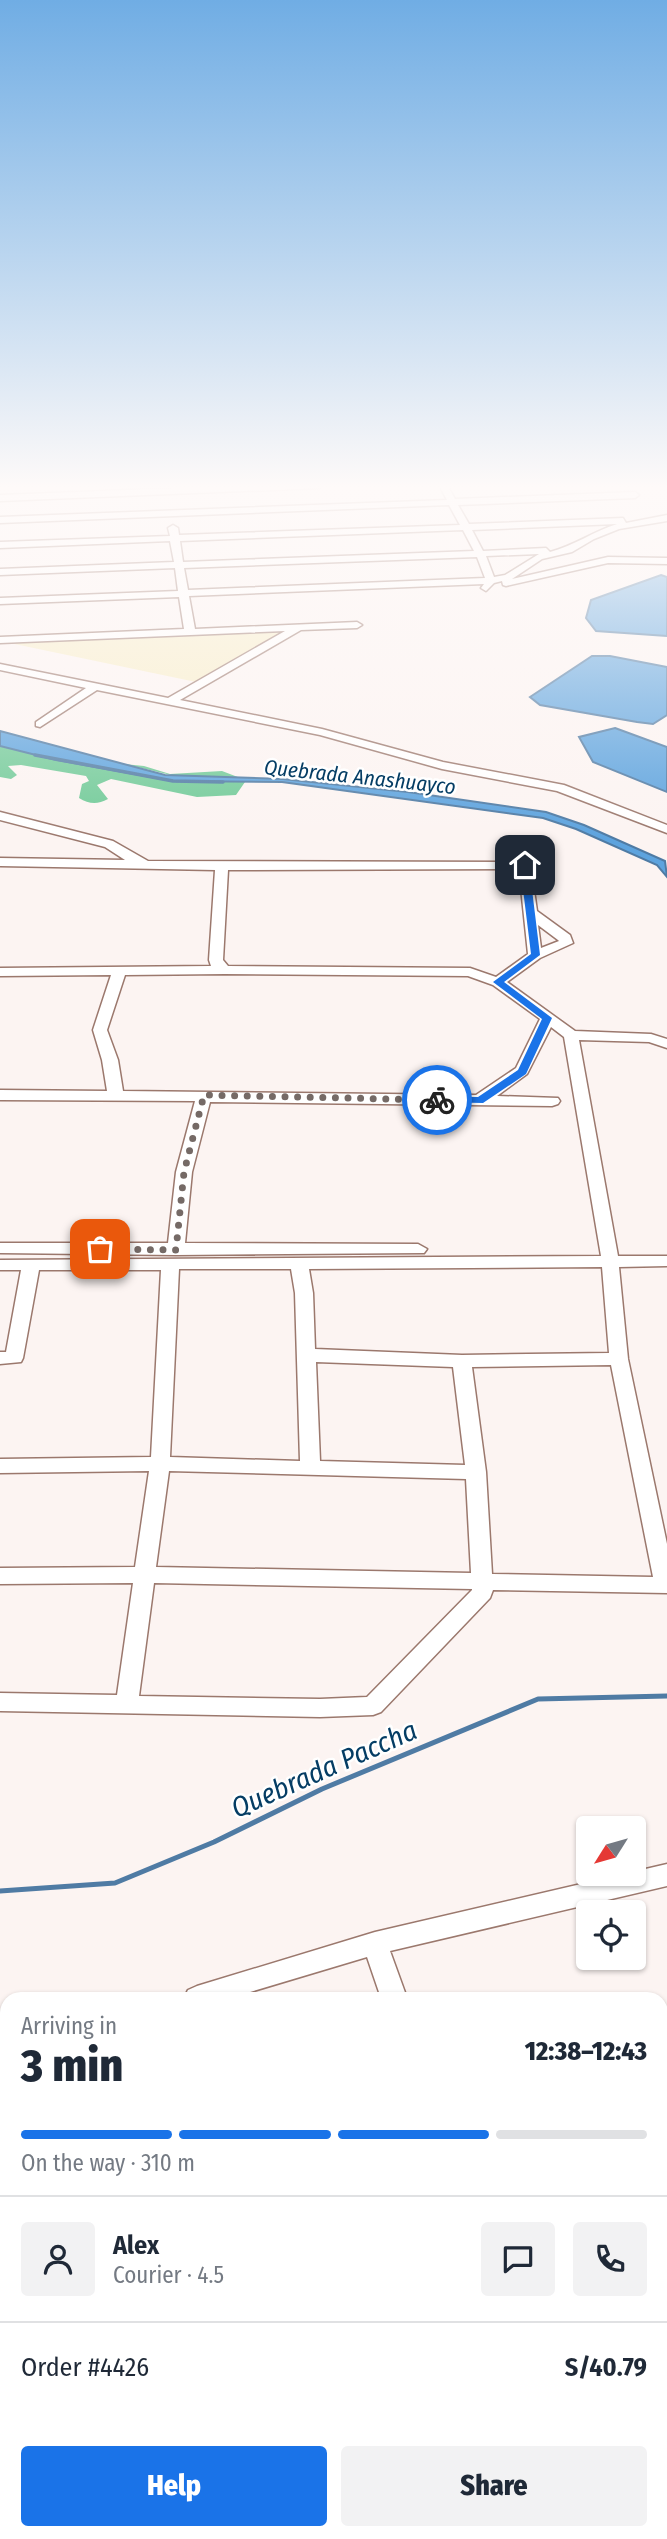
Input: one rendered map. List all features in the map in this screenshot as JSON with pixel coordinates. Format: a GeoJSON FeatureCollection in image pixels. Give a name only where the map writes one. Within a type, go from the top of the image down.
{"type":"FeatureCollection","features":[{"type":"Feature","properties":{"kind":"street"},"geometry":{"type":"LineString","coordinates":[[0,610],[100,603]]}},
{"type":"Feature","properties":{"kind":"street"},"geometry":{"type":"LineString","coordinates":[[185,603],[190,632]]}},
{"type":"Feature","properties":{"kind":"street"},"geometry":{"type":"LineString","coordinates":[[0,640],[357,625]]}},
{"type":"Feature","properties":{"kind":"street"},"geometry":{"type":"LineString","coordinates":[[170,701],[302,626]]}},
{"type":"Feature","properties":{"kind":"street"},"geometry":{"type":"LineString","coordinates":[[0,667],[322,732],[461,769],[560,788],[667,829]]}},
{"type":"Feature","properties":{"kind":"street"},"geometry":{"type":"LineString","coordinates":[[40,724],[96,686]]}},
{"type":"Feature","properties":{"kind":"street"},"geometry":{"type":"LineString","coordinates":[[0,816],[109,844],[130,858],[155,864]]}},
{"type":"Feature","properties":{"kind":"street"},"geometry":{"type":"LineString","coordinates":[[0,862],[222,866],[525,865],[535,955]]}},
{"type":"Feature","properties":{"kind":"street"},"geometry":{"type":"LineString","coordinates":[[222,866],[216,960],[219,967],[225,970]]}},
{"type":"Feature","properties":{"kind":"street"},"geometry":{"type":"LineString","coordinates":[[498,982],[535,955],[566,943],[565,938],[528,911]]}},
{"type":"Feature","properties":{"kind":"street"},"geometry":{"type":"LineString","coordinates":[[116,1096],[110,1060],[100,1030],[120,970]]}},
{"type":"Feature","properties":{"kind":"street"},"geometry":{"type":"LineString","coordinates":[[0,972],[470,972],[498,982],[570,1035],[651,1038],[667,1044]]}},
{"type":"Feature","properties":{"kind":"street"},"geometry":{"type":"LineString","coordinates":[[480,1100],[522,1072],[548,1018]]}},
{"type":"Feature","properties":{"kind":"street"},"geometry":{"type":"LineString","coordinates":[[0,1576],[144,1575],[666,1586],[619,1359],[611,1260],[570,1035]]}},
{"type":"Feature","properties":{"kind":"street"},"geometry":{"type":"LineString","coordinates":[[0,1095],[204,1095],[351,1100],[552,1101]]}},
{"type":"Feature","properties":{"kind":"street"},"geometry":{"type":"LineString","coordinates":[[127,1703],[160,1464],[173,1257],[184,1172],[204,1095]]}},
{"type":"Feature","properties":{"kind":"street"},"geometry":{"type":"LineString","coordinates":[[0,1248],[299,1264],[667,1261]]}},
{"type":"Feature","properties":{"kind":"street"},"geometry":{"type":"LineString","coordinates":[[0,1265],[418,1249]]}},
{"type":"Feature","properties":{"kind":"street"},"geometry":{"type":"LineString","coordinates":[[0,1358],[14,1358],[31,1264]]}},
{"type":"Feature","properties":{"kind":"street"},"geometry":{"type":"LineString","coordinates":[[299,1264],[304,1293],[310,1469]]}},
{"type":"Feature","properties":{"kind":"street"},"geometry":{"type":"LineString","coordinates":[[305,1355],[462,1361],[619,1359]]}},
{"type":"Feature","properties":{"kind":"street"},"geometry":{"type":"LineString","coordinates":[[0,1702],[320,1708],[373,1706],[483,1592],[476,1472],[462,1361]]}},
{"type":"Feature","properties":{"kind":"street"},"geometry":{"type":"LineString","coordinates":[[0,1466],[160,1464],[476,1472]]}},
{"type":"Feature","properties":{"kind":"street"},"geometry":{"type":"LineString","coordinates":[[214,1992],[269,1972],[375,1943],[667,1875]]}},
{"type":"Feature","properties":{"kind":"street"},"geometry":{"type":"LineString","coordinates":[[375,1943],[392,1992]]}},
{"type":"Feature","properties":{"kind":"green space"},"geometry":{"type":"Polygon","coordinates":[[[0,746],[56,760],[173,781],[245,782],[236,795],[197,797],[111,779],[97,785],[108,799],[90,803],[79,798],[82,784],[89,781],[86,776],[21,765],[8,766],[17,775],[11,779],[0,777],[0,746]]]}},
{"type":"Feature","properties":{"kind":"green space"},"geometry":{"type":"Polygon","coordinates":[[[124,764],[144,766],[170,774],[222,771],[243,779],[184,778],[124,764]]]}},
{"type":"Feature","properties":{"kind":"sand"},"geometry":{"type":"Polygon","coordinates":[[[297,627],[196,682],[5,642],[297,627]]]}},
{"type":"Feature","properties":{"kind":"water"},"geometry":{"type":"Polygon","coordinates":[[[590,603],[667,603],[667,636],[596,631],[586,618],[590,603]]]}},
{"type":"Feature","properties":{"kind":"water"},"geometry":{"type":"Polygon","coordinates":[[[592,656],[610,656],[667,667],[667,715],[653,724],[637,722],[540,705],[530,697],[592,656]]]}},
{"type":"Feature","properties":{"kind":"water"},"geometry":{"type":"Polygon","coordinates":[[[615,728],[667,747],[667,792],[593,762],[579,737],[615,728]]]}},
{"type":"Feature","properties":{"kind":"water"},"geometry":{"type":"Polygon","coordinates":[[[0,731],[165,775],[283,779],[408,792],[546,812],[584,825],[665,861],[667,877],[657,865],[576,829],[543,818],[282,782],[173,781],[56,760],[0,746],[0,731]]]}},
{"type":"Feature","properties":{"kind":"waterway","name":"Quebrada Anashuayco"},"geometry":{"type":"LineString","coordinates":[[35,755],[173,781],[223,782]]}},
{"type":"Feature","properties":{"kind":"waterway","name":"Quebrada Paccha"},"geometry":{"type":"LineString","coordinates":[[0,1891],[115,1883],[214,1842],[322,1789],[538,1699],[667,1696]]}},
{"type":"Feature","properties":{"kind":"way so far"},"geometry":{"type":"LineString","coordinates":[[100,1249],[176,1250],[184,1172],[204,1095],[437,1100]]}},
{"type":"Feature","properties":{"kind":"route"},"geometry":{"type":"LineString","coordinates":[[437,1100],[480,1100],[522,1072],[548,1018],[498,982],[514,967],[535,955],[525,865]]}}]}
